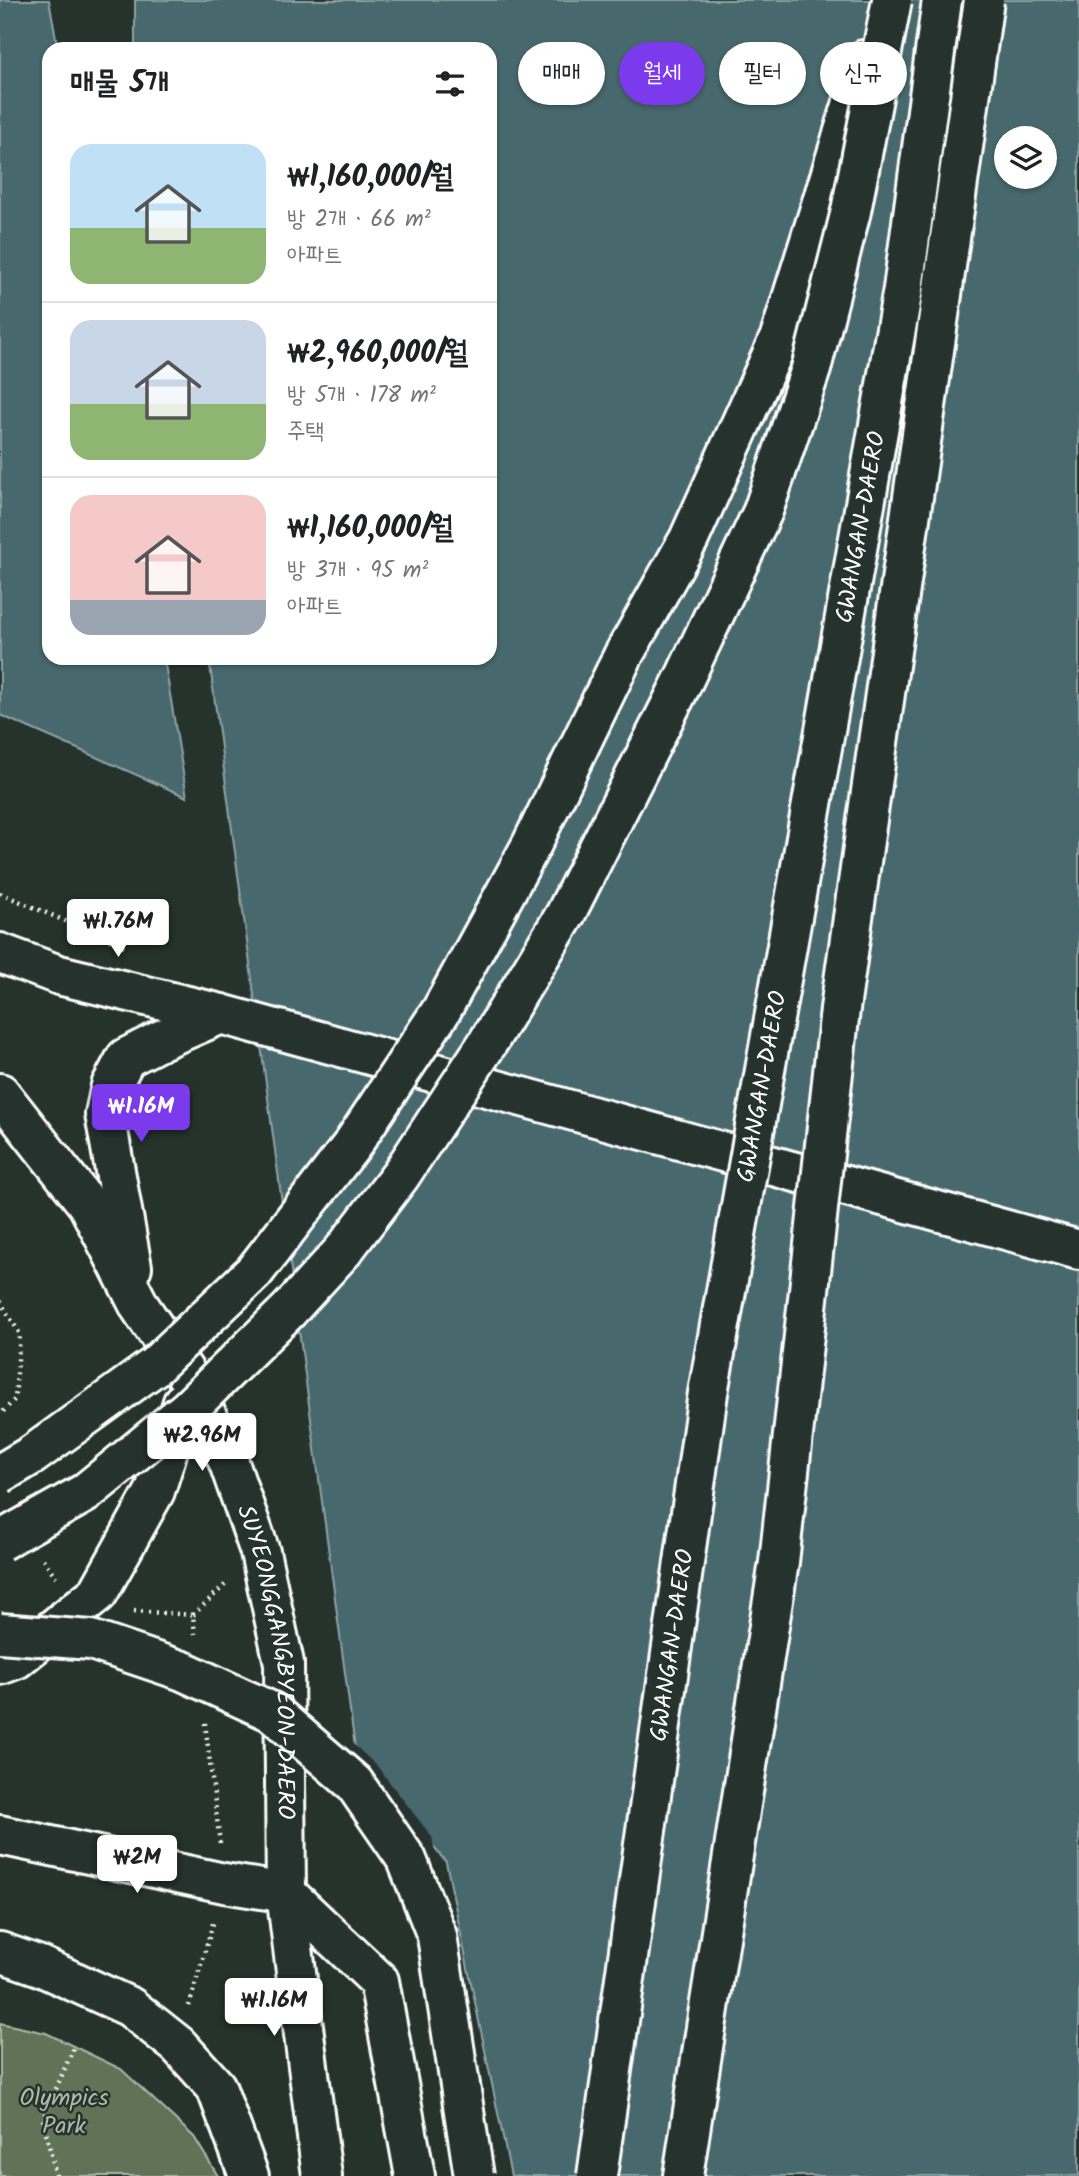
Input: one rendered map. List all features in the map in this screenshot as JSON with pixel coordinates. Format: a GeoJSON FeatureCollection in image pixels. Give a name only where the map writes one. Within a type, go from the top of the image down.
{"type":"FeatureCollection","features":[{"type":"Feature","properties":{"kind":"main road"},"geometry":{"type":"LineString","coordinates":[[0,1474],[32,1455],[155,1366],[254,1272],[344,1156],[440,1011],[532,844],[623,656],[689,539],[780,337],[856,93],[879,0]]}},
{"type":"Feature","properties":{"kind":"main road"},"geometry":{"type":"LineString","coordinates":[[0,1541],[85,1493],[188,1409],[288,1311],[334,1261],[400,1176],[487,1044],[565,915],[684,679],[763,511],[811,369],[851,211],[892,0]]}},
{"type":"Feature","properties":{"kind":"main road","name":"GWANGAN-DAERO"},"geometry":{"type":"LineString","coordinates":[[597,2176],[708,1392],[903,289],[942,0]]}},
{"type":"Feature","properties":{"kind":"main road","name":"GWANGAN-DAERO"},"geometry":{"type":"LineString","coordinates":[[683,2176],[779,1562],[840,1009],[984,0]]}},
{"type":"Feature","properties":{"kind":"main road"},"geometry":{"type":"LineString","coordinates":[[0,953],[59,975],[221,1014],[1079,1250]]}},
{"type":"Feature","properties":{"kind":"main road"},"geometry":{"type":"LineString","coordinates":[[140,1307],[105,1114],[111,1086],[126,1058],[221,1014]]}},
{"type":"Feature","properties":{"kind":"main road","name":"SUYEONGGANGBYEON-DAERO"},"geometry":{"type":"LineString","coordinates":[[0,1093],[88,1205],[140,1307],[190,1380],[229,1462],[260,1552],[284,1663],[286,1893],[322,2176]]}},
{"type":"Feature","properties":{"kind":"main road"},"geometry":{"type":"LineString","coordinates":[[0,1665],[16,1660],[98,1593],[155,1491],[190,1380]]}},
{"type":"Feature","properties":{"kind":"main road"},"geometry":{"type":"LineString","coordinates":[[0,1633],[91,1640],[183,1671],[272,1712],[354,1783],[407,1860],[437,1936],[474,2176]]}},
{"type":"Feature","properties":{"kind":"main road"},"geometry":{"type":"LineString","coordinates":[[0,1835],[225,1883],[286,1893],[379,1981],[415,2176]]}},
{"type":"Feature","properties":{"kind":"main road"},"geometry":{"type":"LineString","coordinates":[[0,1952],[40,1966],[130,2007],[178,2045],[216,2087],[249,2176]]}},
{"type":"Feature","properties":{"kind":"path"},"geometry":{"type":"LineString","coordinates":[[0,893],[132,950]]}},
{"type":"Feature","properties":{"kind":"path"},"geometry":{"type":"LineString","coordinates":[[0,1301],[20,1334],[15,1399],[0,1415]]}},
{"type":"Feature","properties":{"kind":"path"},"geometry":{"type":"LineString","coordinates":[[39,1555],[63,1586]]}},
{"type":"Feature","properties":{"kind":"path"},"geometry":{"type":"LineString","coordinates":[[129,1610],[193,1615],[196,1641]]}},
{"type":"Feature","properties":{"kind":"path"},"geometry":{"type":"LineString","coordinates":[[178,2045],[225,1883],[205,1722]]}},
{"type":"Feature","properties":{"kind":"path"},"geometry":{"type":"LineString","coordinates":[[56,2176],[43,2119],[74,2047]]}},
{"type":"Feature","properties":{"kind":"green space","name":"Olympics Park"},"geometry":{"type":"Polygon","coordinates":[[[0,2023],[46,2033],[121,2069],[194,2137],[218,2176],[0,2176],[0,2023]]]}},
{"type":"Feature","properties":{"kind":"water"},"geometry":{"type":"Polygon","coordinates":[[[0,0],[49,0],[57,42],[42,42],[42,665],[165,665],[187,797],[0,715],[0,0]]]}},
{"type":"Feature","properties":{"kind":"water"},"geometry":{"type":"Polygon","coordinates":[[[135,0],[1079,0],[1079,2176],[511,2176],[446,1862],[407,1816],[364,1815],[210,665],[497,665],[497,42],[135,42],[135,0]]]}},
{"type":"Feature","properties":{"kind":"pier"},"geometry":{"type":"Polygon","coordinates":[[[352,1743],[377,1766],[432,1837],[435,1854],[406,1819],[364,1818],[361,1815],[352,1743]]]}}]}
